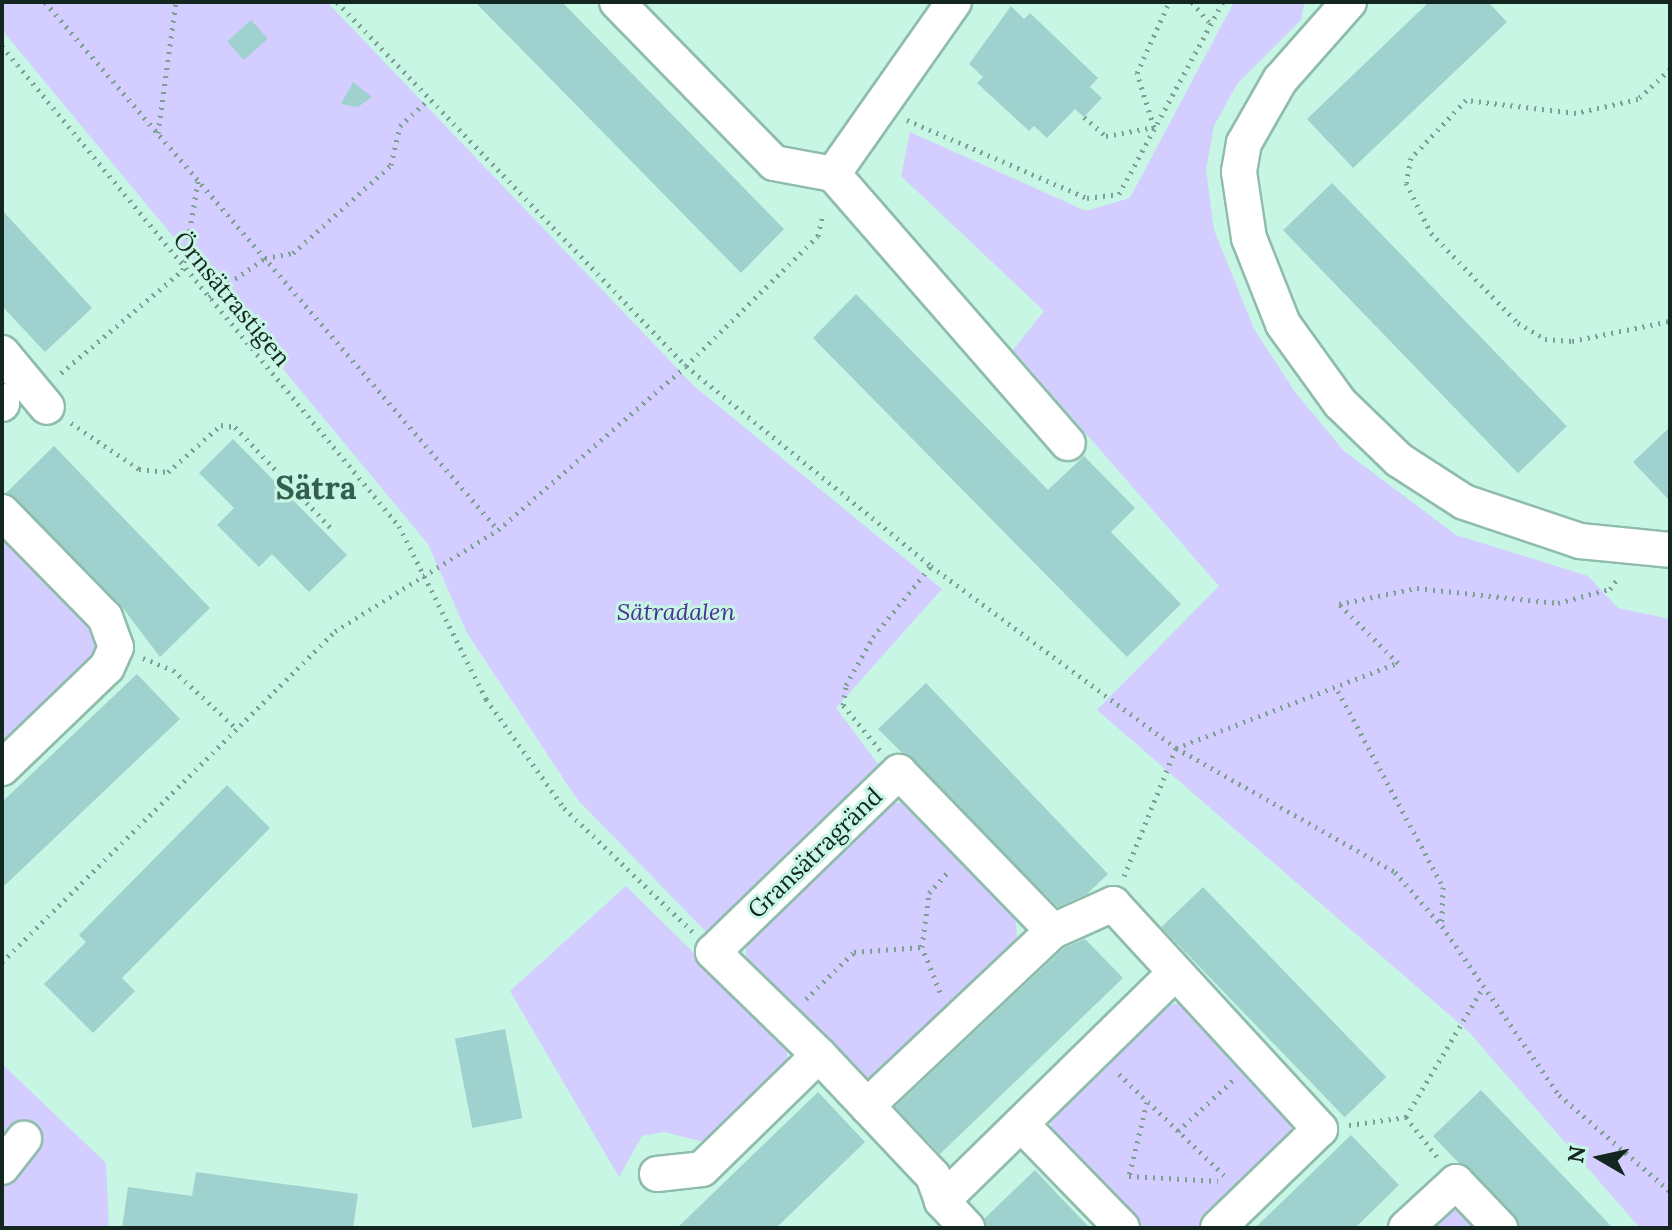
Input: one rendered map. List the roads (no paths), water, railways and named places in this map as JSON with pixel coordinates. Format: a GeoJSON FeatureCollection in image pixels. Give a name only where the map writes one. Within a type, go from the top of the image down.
{"type":"FeatureCollection","features":[{"type":"Feature","properties":{"kind":"street"},"geometry":{"type":"LineString","coordinates":[[617,2],[774,163],[833,174],[1068,443]]}},
{"type":"Feature","properties":{"kind":"street"},"geometry":{"type":"LineString","coordinates":[[833,174],[877,107],[954,2]]}},
{"type":"Feature","properties":{"kind":"street"},"geometry":{"type":"LineString","coordinates":[[1349,2],[1280,80],[1244,143],[1239,172],[1249,238],[1283,324],[1340,403],[1425,477],[1524,525],[1655,551]]}},
{"type":"Feature","properties":{"kind":"street"},"geometry":{"type":"LineString","coordinates":[[2,353],[20,398]]}},
{"type":"Feature","properties":{"kind":"street"},"geometry":{"type":"LineString","coordinates":[[2,512],[105,617],[116,647],[107,667],[2,768]]}},
{"type":"Feature","properties":{"kind":"street","name":"Gransätragränd"},"geometry":{"type":"LineString","coordinates":[[819,1055],[713,952],[899,772],[1053,931]]}},
{"type":"Feature","properties":{"kind":"street"},"geometry":{"type":"LineString","coordinates":[[867,1106],[1053,931],[1113,904],[1172,976],[1320,1129],[1239,1190],[1218,1228]]}},
{"type":"Feature","properties":{"kind":"street"},"geometry":{"type":"LineString","coordinates":[[942,1201],[1172,976]]}},
{"type":"Feature","properties":{"kind":"street"},"geometry":{"type":"LineString","coordinates":[[657,1174],[702,1169],[819,1055],[933,1176],[942,1201],[967,1228]]}},
{"type":"Feature","properties":{"kind":"street"},"geometry":{"type":"LineString","coordinates":[[1021,1124],[1122,1228]]}},
{"type":"Feature","properties":{"kind":"street"},"geometry":{"type":"LineString","coordinates":[[2,1167],[24,1139]]}},
{"type":"Feature","properties":{"kind":"street"},"geometry":{"type":"LineString","coordinates":[[1406,1228],[1456,1182],[1500,1228]]}},
{"type":"Feature","properties":{"kind":"district","name":"Sätra"},"geometry":{"type":"Point","coordinates":[316,488]}},
{"type":"Feature","properties":{"kind":"park label","name":"Sätradalen"},"geometry":{"type":"Point","coordinates":[676,612]}}]}
